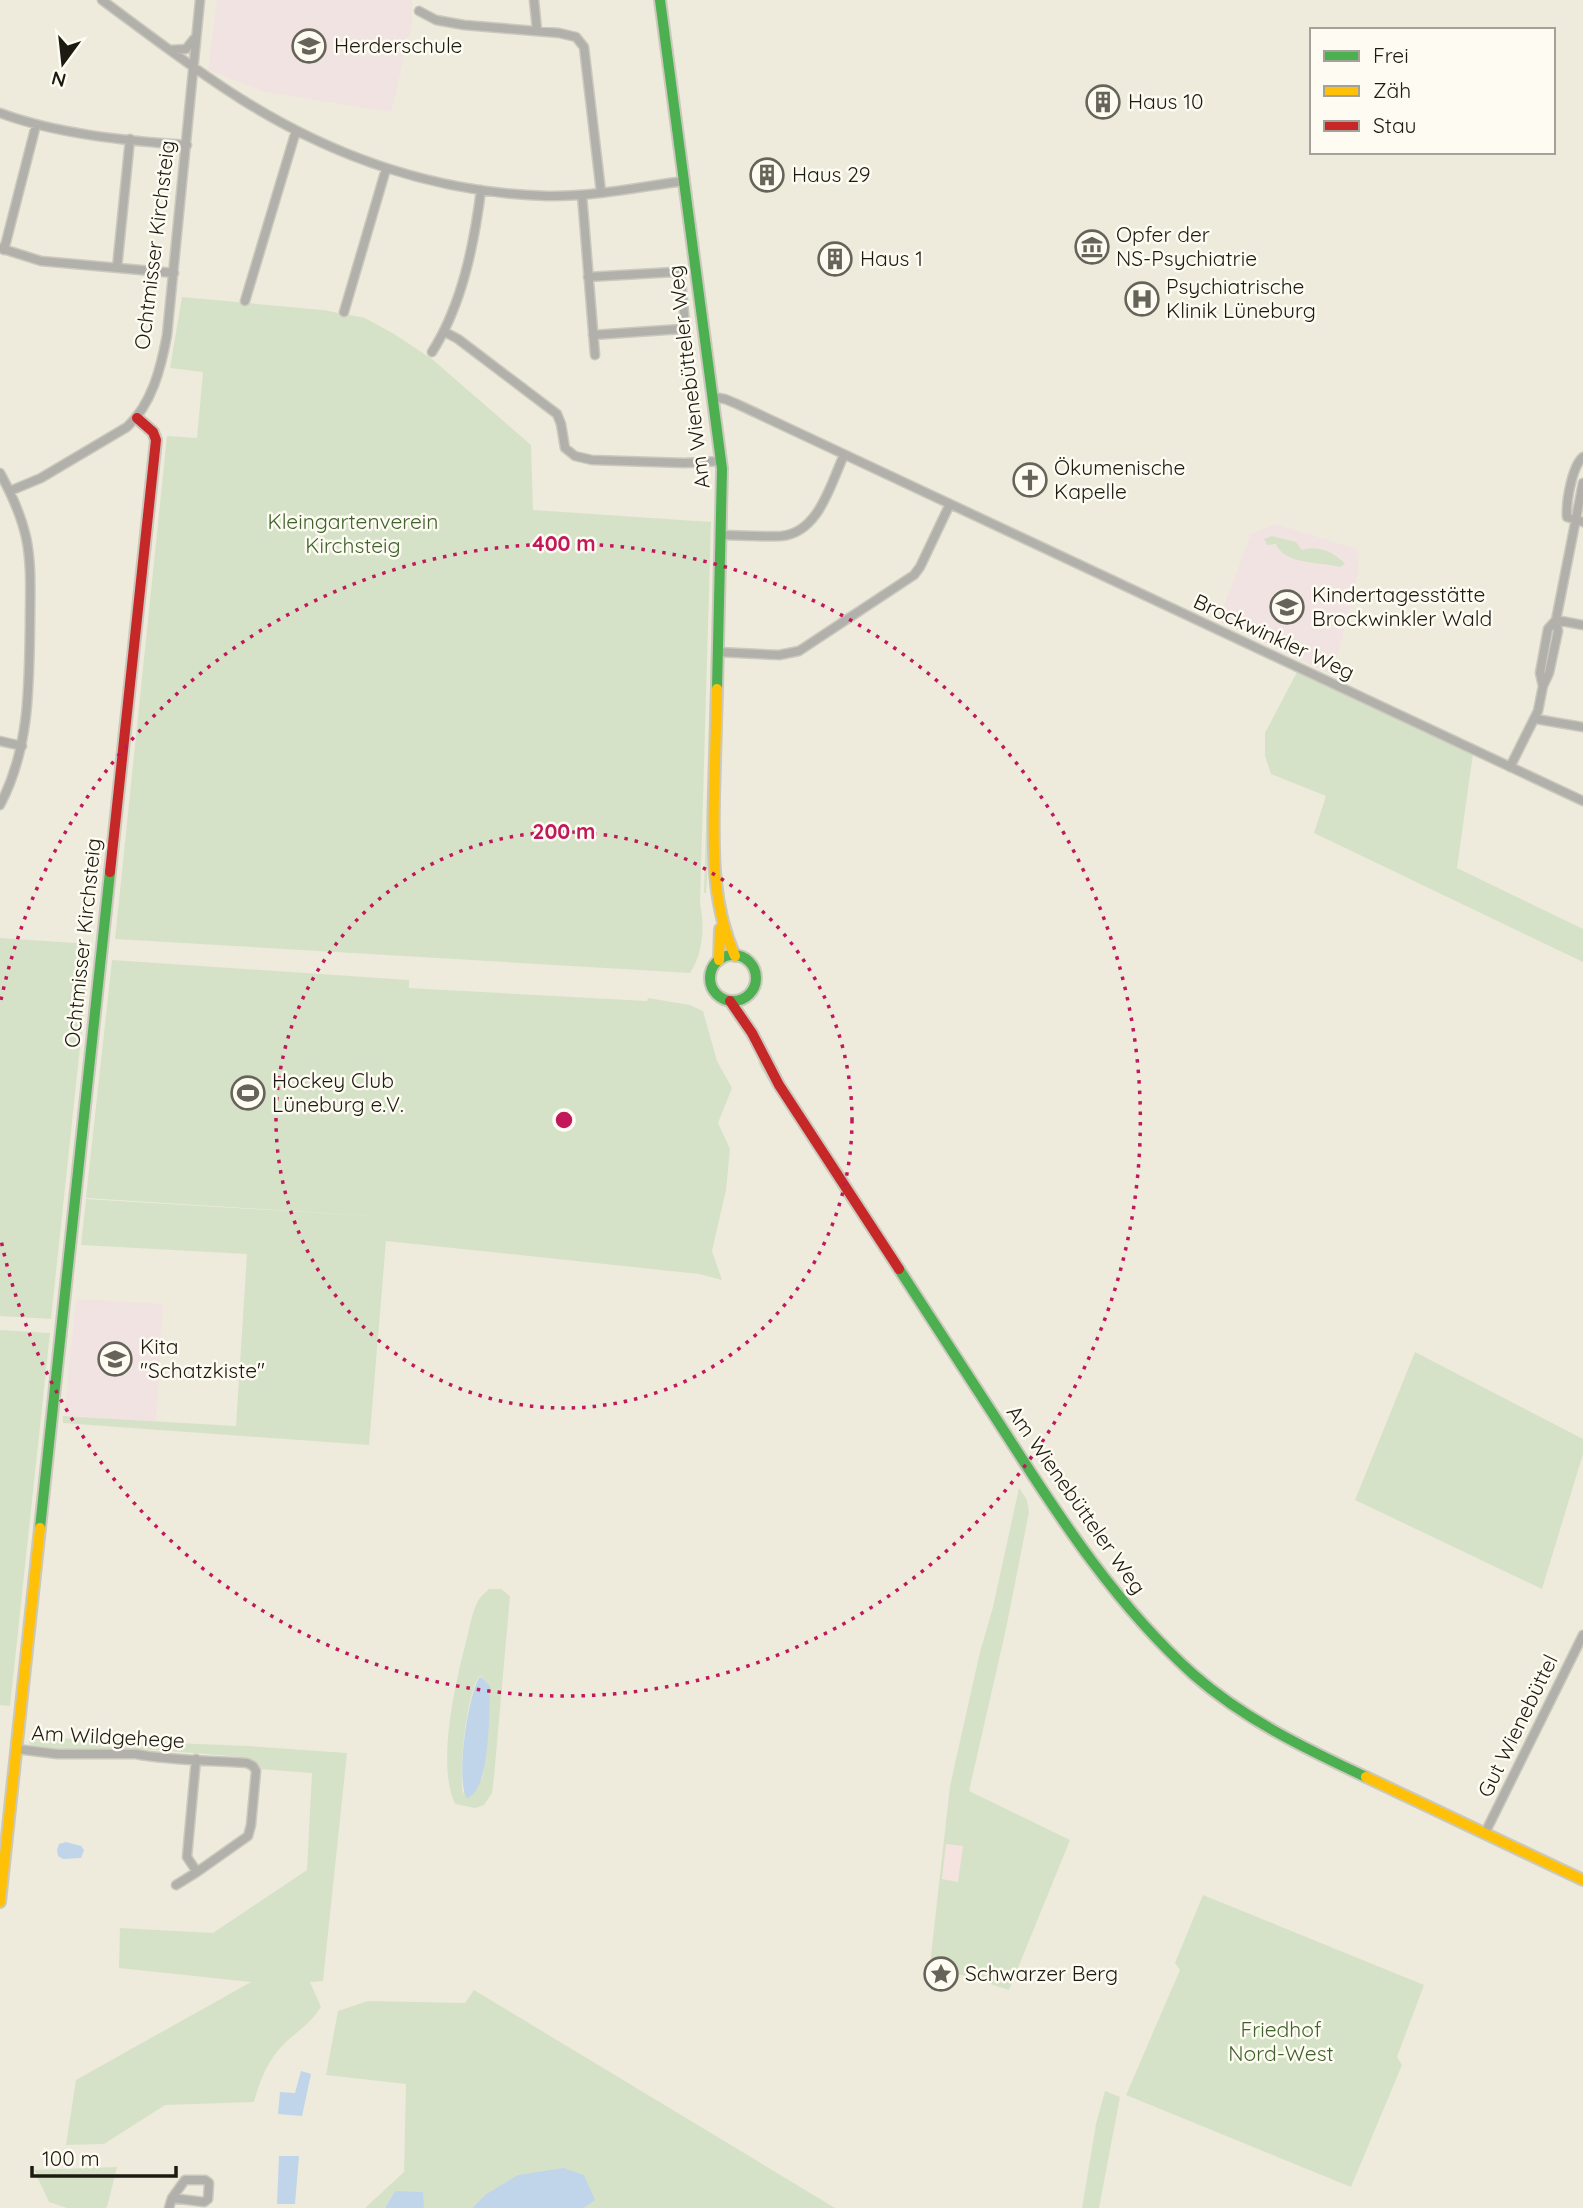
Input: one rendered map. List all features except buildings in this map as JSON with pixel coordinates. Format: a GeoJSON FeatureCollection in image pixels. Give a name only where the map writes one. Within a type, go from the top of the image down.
{"type":"FeatureCollection","features":[{"type":"Feature","properties":{"kind":"street"},"geometry":{"type":"LineString","coordinates":[[102,0],[193,68],[240,99],[339,152],[387,169],[453,186],[549,196],[582,195],[684,181]]}},
{"type":"Feature","properties":{"kind":"street","name":"Ochtmisser Kirchsteig"},"geometry":{"type":"LineString","coordinates":[[0,1902],[156,440],[153,432],[137,418],[163,356],[167,335],[200,0]]}},
{"type":"Feature","properties":{"kind":"street"},"geometry":{"type":"LineString","coordinates":[[534,0],[537,30]]}},
{"type":"Feature","properties":{"kind":"street","name":"Am Wienebütteler Weg"},"geometry":{"type":"LineString","coordinates":[[660,0],[721,461],[722,535],[713,849],[720,919],[719,960],[711,972],[710,982],[717,994],[730,1001],[752,1033],[779,1084],[1034,1477],[1110,1589],[1143,1628],[1201,1681],[1236,1708],[1269,1728],[1327,1759],[1583,1880]]}},
{"type":"Feature","properties":{"kind":"street"},"geometry":{"type":"LineString","coordinates":[[419,11],[436,20],[464,25],[537,30],[576,37],[584,47],[601,192]]}},
{"type":"Feature","properties":{"kind":"street"},"geometry":{"type":"LineString","coordinates":[[170,50],[186,49],[196,37]]}},
{"type":"Feature","properties":{"kind":"street"},"geometry":{"type":"LineString","coordinates":[[0,113],[36,125],[187,145]]}},
{"type":"Feature","properties":{"kind":"street"},"geometry":{"type":"LineString","coordinates":[[36,125],[2,249],[41,261],[174,273]]}},
{"type":"Feature","properties":{"kind":"street"},"geometry":{"type":"LineString","coordinates":[[245,301],[296,131]]}},
{"type":"Feature","properties":{"kind":"street"},"geometry":{"type":"LineString","coordinates":[[117,268],[130,139]]}},
{"type":"Feature","properties":{"kind":"street"},"geometry":{"type":"LineString","coordinates":[[344,312],[387,169]]}},
{"type":"Feature","properties":{"kind":"street"},"geometry":{"type":"LineString","coordinates":[[432,352],[445,332],[465,275],[481,190]]}},
{"type":"Feature","properties":{"kind":"street"},"geometry":{"type":"LineString","coordinates":[[582,195],[594,355]]}},
{"type":"Feature","properties":{"kind":"street"},"geometry":{"type":"LineString","coordinates":[[588,277],[674,272],[681,280],[685,324],[681,329],[593,335]]}},
{"type":"Feature","properties":{"kind":"street"},"geometry":{"type":"LineString","coordinates":[[445,332],[552,409],[559,418],[565,448],[575,456],[592,460],[685,463],[721,461]]}},
{"type":"Feature","properties":{"kind":"street","name":"Brockwinkler Weg"},"geometry":{"type":"LineString","coordinates":[[713,397],[725,398],[1583,801]]}},
{"type":"Feature","properties":{"kind":"street"},"geometry":{"type":"LineString","coordinates":[[10,491],[41,478],[106,442],[137,418]]}},
{"type":"Feature","properties":{"kind":"street"},"geometry":{"type":"LineString","coordinates":[[722,535],[783,536],[797,532],[814,517],[844,455]]}},
{"type":"Feature","properties":{"kind":"street"},"geometry":{"type":"LineString","coordinates":[[1579,522],[1567,517],[1566,509],[1576,463],[1583,457]]}},
{"type":"Feature","properties":{"kind":"street"},"geometry":{"type":"LineString","coordinates":[[0,473],[24,528],[29,573],[28,710],[13,777],[0,806]]}},
{"type":"Feature","properties":{"kind":"street"},"geometry":{"type":"LineString","coordinates":[[1510,767],[1536,719],[1543,686],[1549,673],[1558,631],[1556,620],[1579,522],[1583,483]]}},
{"type":"Feature","properties":{"kind":"street"},"geometry":{"type":"LineString","coordinates":[[718,652],[790,653],[815,642],[914,575],[950,504]]}},
{"type":"Feature","properties":{"kind":"street"},"geometry":{"type":"LineString","coordinates":[[1556,620],[1583,625]]}},
{"type":"Feature","properties":{"kind":"street"},"geometry":{"type":"LineString","coordinates":[[1536,719],[1583,727]]}},
{"type":"Feature","properties":{"kind":"street"},"geometry":{"type":"LineString","coordinates":[[0,741],[22,746]]}},
{"type":"Feature","properties":{"kind":"street","name":"Am Wienebütteler Weg"},"geometry":{"type":"LineString","coordinates":[[720,919],[735,956],[746,960],[754,970],[754,985],[746,996],[752,1033]]}},
{"type":"Feature","properties":{"kind":"street"},"geometry":{"type":"LineString","coordinates":[[719,960],[726,956],[735,956]]}},
{"type":"Feature","properties":{"kind":"street"},"geometry":{"type":"LineString","coordinates":[[730,1001],[746,996]]}},
{"type":"Feature","properties":{"kind":"street","name":"Gut Wienebüttel"},"geometry":{"type":"LineString","coordinates":[[1485,1833],[1583,1635]]}},
{"type":"Feature","properties":{"kind":"street","name":"Am Wildgehege"},"geometry":{"type":"LineString","coordinates":[[17,1749],[57,1754],[136,1754],[247,1763],[253,1766],[256,1771],[248,1836],[176,1885]]}},
{"type":"Feature","properties":{"kind":"street","name":"Am Wildgehege"},"geometry":{"type":"LineString","coordinates":[[196,1759],[187,1857],[197,1872]]}},
{"type":"Feature","properties":{"kind":"street"},"geometry":{"type":"LineString","coordinates":[[169,2208],[172,2198],[185,2179],[205,2180],[209,2183],[207,2201],[172,2198]]}},
{"type":"Feature","properties":{"kind":"shaded area","name":"Herderschule"},"geometry":{"type":"Polygon","coordinates":[[[217,0],[412,0],[412,23],[391,112],[266,92],[208,70],[217,0]]]}},
{"type":"Feature","properties":{"kind":"shaded area","name":"Kindertagesstätte Brockwinkler Wald"},"geometry":{"type":"Polygon","coordinates":[[[1276,524],[1356,549],[1359,565],[1354,594],[1332,675],[1218,621],[1251,534],[1276,524]]]}},
{"type":"Feature","properties":{"kind":"shaded area","name":"Kita \"Schatzkiste\""},"geometry":{"type":"Polygon","coordinates":[[[76,1299],[163,1304],[156,1422],[64,1415],[76,1299]]]}},
{"type":"Feature","properties":{"kind":"shaded area"},"geometry":{"type":"Polygon","coordinates":[[[946,1844],[963,1846],[959,1882],[942,1880],[946,1844]]]}},
{"type":"Feature","properties":{"kind":"green space","name":"Kleingartenverein Kirchsteig"},"geometry":{"type":"Polygon","coordinates":[[[182,297],[323,310],[365,318],[394,334],[432,359],[531,445],[533,510],[711,522],[700,904],[702,930],[698,957],[690,973],[115,939],[167,436],[197,438],[203,372],[170,368],[182,297]]]}},
{"type":"Feature","properties":{"kind":"green space"},"geometry":{"type":"Polygon","coordinates":[[[1272,536],[1296,542],[1302,550],[1314,548],[1325,551],[1345,564],[1340,567],[1304,562],[1287,556],[1276,544],[1267,545],[1264,539],[1272,536]]]}},
{"type":"Feature","properties":{"kind":"green space"},"geometry":{"type":"Polygon","coordinates":[[[711,648],[714,648],[708,861],[704,893],[711,648]]]}},
{"type":"Feature","properties":{"kind":"green space"},"geometry":{"type":"Polygon","coordinates":[[[1297,672],[1473,754],[1457,868],[1583,929],[1583,962],[1314,833],[1326,796],[1271,774],[1265,756],[1265,733],[1297,672]]]}},
{"type":"Feature","properties":{"kind":"green space"},"geometry":{"type":"Polygon","coordinates":[[[0,938],[91,944],[51,1319],[0,1316],[0,938]]]}},
{"type":"Feature","properties":{"kind":"green space"},"geometry":{"type":"Polygon","coordinates":[[[112,960],[409,980],[409,988],[647,1001],[648,998],[690,1005],[703,1011],[717,1061],[732,1088],[718,1123],[730,1149],[726,1190],[712,1251],[722,1280],[699,1274],[386,1241],[369,1445],[63,1423],[63,1416],[236,1426],[247,1254],[81,1245],[86,1199],[387,1217],[86,1198],[112,960]]]}},
{"type":"Feature","properties":{"kind":"green space"},"geometry":{"type":"Polygon","coordinates":[[[762,1062],[873,1237],[871,1238],[768,1080],[758,1063],[762,1062]]]}},
{"type":"Feature","properties":{"kind":"green space"},"geometry":{"type":"Polygon","coordinates":[[[0,1330],[50,1333],[10,1706],[0,1705],[0,1330]]]}},
{"type":"Feature","properties":{"kind":"green space"},"geometry":{"type":"Polygon","coordinates":[[[1415,1352],[1583,1439],[1583,1454],[1542,1589],[1355,1500],[1415,1352]]]}},
{"type":"Feature","properties":{"kind":"green space"},"geometry":{"type":"Polygon","coordinates":[[[1019,1488],[1027,1500],[1029,1512],[1006,1629],[969,1791],[1070,1840],[1009,1990],[930,1965],[950,1786],[980,1652],[993,1607],[1019,1488]],[[946,1844],[942,1879],[958,1882],[963,1846],[946,1844]]]}},
{"type":"Feature","properties":{"kind":"green space"},"geometry":{"type":"Polygon","coordinates":[[[489,1589],[501,1589],[510,1596],[492,1793],[484,1805],[475,1808],[455,1804],[447,1767],[448,1745],[453,1698],[471,1619],[481,1596],[489,1589]],[[479,1676],[474,1686],[467,1716],[463,1751],[463,1793],[482,1779],[486,1715],[482,1676],[479,1676]]]}},
{"type":"Feature","properties":{"kind":"green space"},"geometry":{"type":"Polygon","coordinates":[[[29,1737],[347,1753],[323,1981],[310,1982],[321,2007],[269,2063],[254,2102],[165,2105],[104,2144],[66,2145],[76,2080],[251,1982],[119,1968],[120,1928],[213,1933],[307,1870],[312,1773],[260,1769],[256,1762],[242,1757],[142,1749],[56,1749],[31,1745],[29,1737]]]}},
{"type":"Feature","properties":{"kind":"green space","name":"Friedhof Nord-West"},"geometry":{"type":"Polygon","coordinates":[[[1203,1895],[1424,1985],[1397,2057],[1402,2065],[1351,2187],[1126,2095],[1180,1970],[1175,1963],[1203,1895]]]}},
{"type":"Feature","properties":{"kind":"green space"},"geometry":{"type":"Polygon","coordinates":[[[474,1990],[835,2208],[584,2208],[595,2199],[485,2195],[472,2208],[424,2208],[395,2191],[385,2208],[365,2208],[404,2172],[406,2084],[326,2075],[338,2011],[368,2001],[465,2003],[474,1990]]]}},
{"type":"Feature","properties":{"kind":"green space"},"geometry":{"type":"Polygon","coordinates":[[[1105,2091],[1120,2097],[1099,2208],[1082,2208],[1096,2124],[1105,2091]]]}},
{"type":"Feature","properties":{"kind":"green space"},"geometry":{"type":"Polygon","coordinates":[[[117,2167],[105,2208],[67,2208],[49,2202],[34,2170],[117,2167]]]}},
{"type":"Feature","properties":{"kind":"water"},"geometry":{"type":"Polygon","coordinates":[[[480,1676],[490,1686],[489,1730],[481,1781],[475,1792],[467,1798],[462,1774],[464,1737],[471,1700],[480,1676]]]}},
{"type":"Feature","properties":{"kind":"water"},"geometry":{"type":"Polygon","coordinates":[[[66,1842],[81,1846],[84,1850],[81,1858],[63,1859],[58,1856],[59,1844],[66,1842]]]}},
{"type":"Feature","properties":{"kind":"water"},"geometry":{"type":"Polygon","coordinates":[[[301,2071],[311,2074],[302,2116],[278,2114],[280,2092],[295,2093],[301,2071]]]}},
{"type":"Feature","properties":{"kind":"water"},"geometry":{"type":"Polygon","coordinates":[[[279,2156],[299,2156],[295,2204],[277,2204],[279,2156]]]}},
{"type":"Feature","properties":{"kind":"water"},"geometry":{"type":"Polygon","coordinates":[[[564,2168],[584,2175],[595,2200],[584,2208],[472,2208],[485,2195],[518,2175],[564,2168]]]}},
{"type":"Feature","properties":{"kind":"water"},"geometry":{"type":"Polygon","coordinates":[[[395,2191],[423,2192],[424,2208],[385,2208],[395,2191]]]}},
{"type":"Feature","properties":{"kind":"traffic: fast"},"geometry":{"type":"LineString","coordinates":[[660,0],[722,469],[717,689]]}},
{"type":"Feature","properties":{"kind":"traffic: fast"},"geometry":{"type":"LineString","coordinates":[[40,1528],[110,872]]}},
{"type":"Feature","properties":{"kind":"traffic: fast"},"geometry":{"type":"LineString","coordinates":[[733,955],[749,962],[756,978],[749,994],[733,1001],[717,994],[710,978],[717,962],[733,955]]}},
{"type":"Feature","properties":{"kind":"traffic: fast"},"geometry":{"type":"LineString","coordinates":[[899,1269],[1069,1530],[1140,1620],[1194,1675],[1234,1706],[1298,1744],[1366,1777]]}},
{"type":"Feature","properties":{"kind":"traffic: slow"},"geometry":{"type":"LineString","coordinates":[[717,689],[714,858],[722,917],[735,956]]}},
{"type":"Feature","properties":{"kind":"traffic: slow"},"geometry":{"type":"LineString","coordinates":[[719,960],[720,929]]}},
{"type":"Feature","properties":{"kind":"traffic: slow"},"geometry":{"type":"LineString","coordinates":[[0,1902],[40,1528]]}},
{"type":"Feature","properties":{"kind":"traffic: slow"},"geometry":{"type":"LineString","coordinates":[[1366,1777],[1583,1880]]}},
{"type":"Feature","properties":{"kind":"traffic: jam"},"geometry":{"type":"LineString","coordinates":[[110,872],[156,440],[153,432],[137,418]]}},
{"type":"Feature","properties":{"kind":"traffic: jam"},"geometry":{"type":"LineString","coordinates":[[730,1001],[752,1033],[779,1085],[899,1269]]}},
{"type":"Feature","properties":{"kind":"place","name":"Herderschule"},"geometry":{"type":"Point","coordinates":[309,46]}},
{"type":"Feature","properties":{"kind":"place","name":"Haus 10"},"geometry":{"type":"Point","coordinates":[1103,102]}},
{"type":"Feature","properties":{"kind":"place","name":"Haus 29"},"geometry":{"type":"Point","coordinates":[767,175]}},
{"type":"Feature","properties":{"kind":"place","name":"Opfer der NS-Psychiatrie"},"geometry":{"type":"Point","coordinates":[1092,247]}},
{"type":"Feature","properties":{"kind":"place","name":"Haus 1"},"geometry":{"type":"Point","coordinates":[835,259]}},
{"type":"Feature","properties":{"kind":"place","name":"Psychiatrische Klinik Lüneburg"},"geometry":{"type":"Point","coordinates":[1142,299]}},
{"type":"Feature","properties":{"kind":"place","name":"Ökumenische Kapelle"},"geometry":{"type":"Point","coordinates":[1030,480]}},
{"type":"Feature","properties":{"kind":"place","name":"Kindertagesstätte Brockwinkler Wald"},"geometry":{"type":"Point","coordinates":[1287,607]}},
{"type":"Feature","properties":{"kind":"place","name":"Hockey Club Lüneburg e.V."},"geometry":{"type":"Point","coordinates":[248,1093]}},
{"type":"Feature","properties":{"kind":"place","name":"Kita \"Schatzkiste\""},"geometry":{"type":"Point","coordinates":[115,1359]}},
{"type":"Feature","properties":{"kind":"place","name":"Schwarzer Berg"},"geometry":{"type":"Point","coordinates":[941,1974]}}]}
